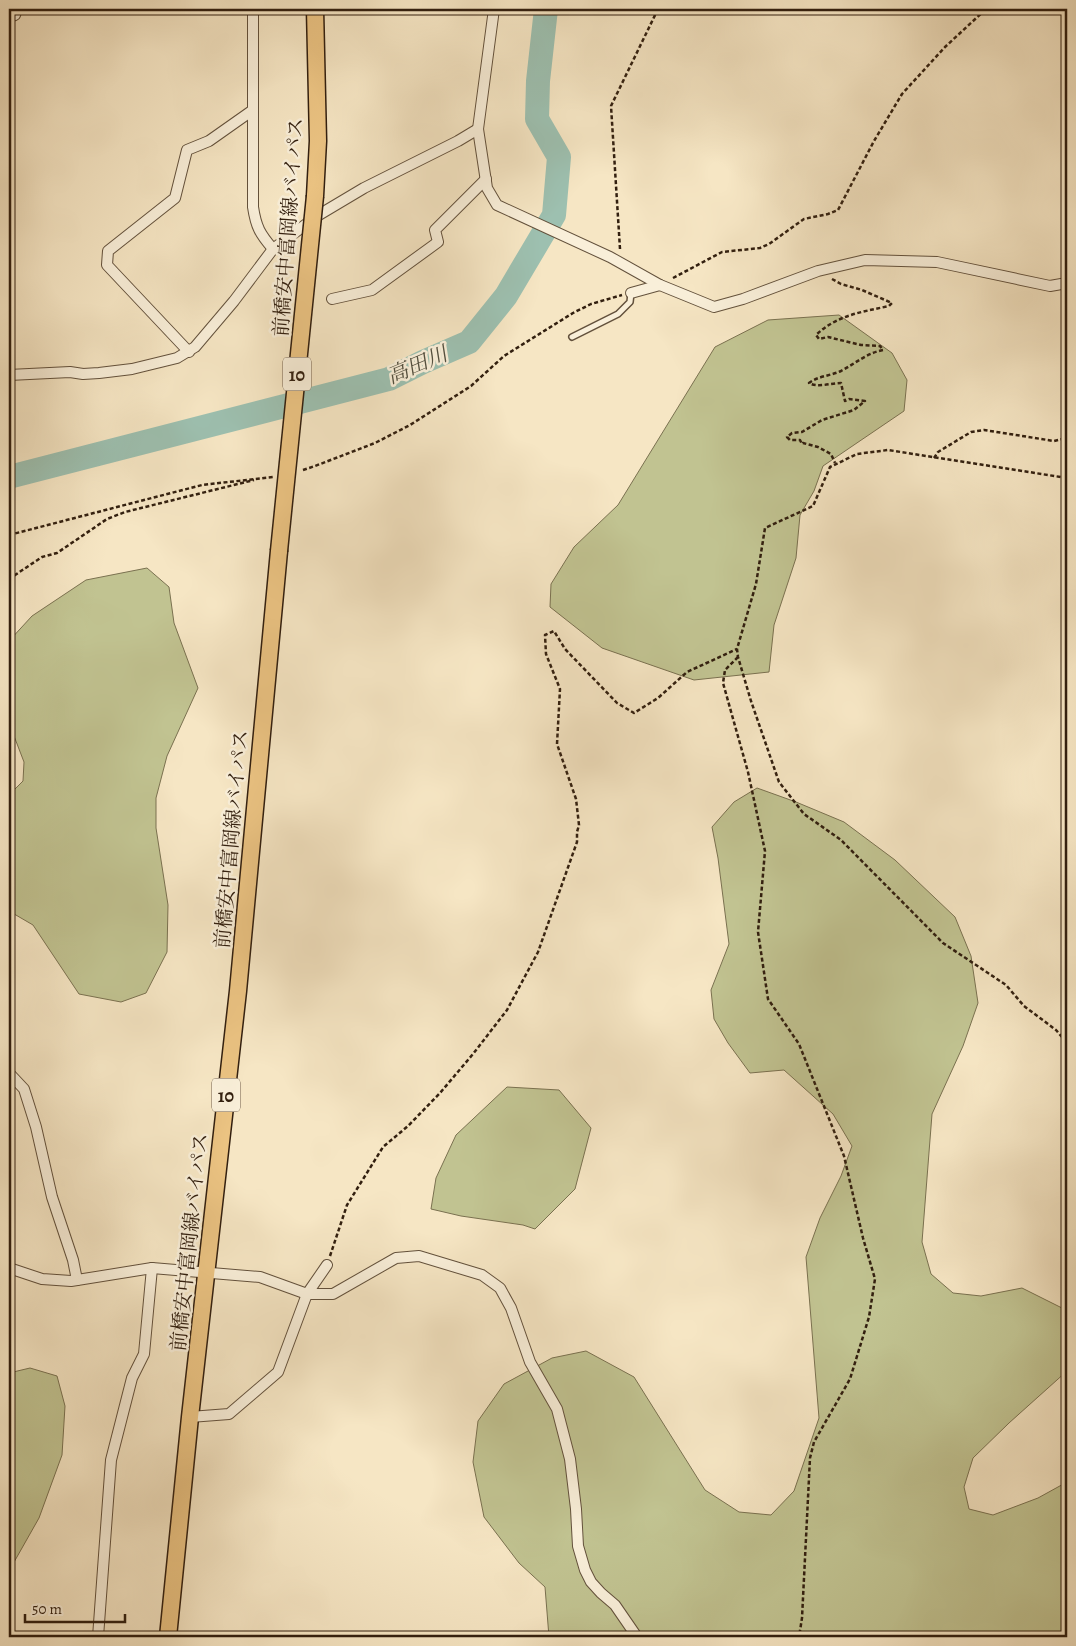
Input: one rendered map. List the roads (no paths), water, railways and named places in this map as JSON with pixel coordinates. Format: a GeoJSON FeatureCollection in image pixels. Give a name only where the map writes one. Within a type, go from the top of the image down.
{"type":"FeatureCollection","features":[{"type":"Feature","properties":{"kind":"main road","name":"前橋安中富岡線バイパス"},"geometry":{"type":"LineString","coordinates":[[305,9],[315,44]]}},
{"type":"Feature","properties":{"kind":"main road","name":"前橋安中富岡線バイパス"},"geometry":{"type":"LineString","coordinates":[[168,1637],[190,1417],[238,991],[279,551],[315,196],[318,141],[315,9]]}},
{"type":"Feature","properties":{"kind":"street"},"geometry":{"type":"LineString","coordinates":[[9,17],[15,15],[17,9]]}},
{"type":"Feature","properties":{"kind":"street"},"geometry":{"type":"LineString","coordinates":[[253,9],[253,207],[255,223],[260,234],[273,249]]}},
{"type":"Feature","properties":{"kind":"street"},"geometry":{"type":"LineString","coordinates":[[494,9],[478,129],[487,188],[497,205],[610,257],[660,285],[714,307],[743,299],[818,271],[864,260],[937,262],[1050,286],[1067,283]]}},
{"type":"Feature","properties":{"kind":"street"},"geometry":{"type":"LineString","coordinates":[[189,352],[107,265],[108,251],[175,198],[187,150],[209,141],[253,110]]}},
{"type":"Feature","properties":{"kind":"street"},"geometry":{"type":"LineString","coordinates":[[9,375],[70,372],[83,374],[132,369],[177,358],[189,352],[196,347],[273,249],[337,202],[458,142],[478,129]]}},
{"type":"Feature","properties":{"kind":"street"},"geometry":{"type":"LineString","coordinates":[[332,298],[372,290],[438,242],[435,230],[486,179]]}},
{"type":"Feature","properties":{"kind":"street"},"geometry":{"type":"LineString","coordinates":[[631,293],[660,285]]}},
{"type":"Feature","properties":{"kind":"street"},"geometry":{"type":"LineString","coordinates":[[9,1073],[24,1089],[36,1127],[52,1197],[73,1260],[77,1280]]}},
{"type":"Feature","properties":{"kind":"street"},"geometry":{"type":"LineString","coordinates":[[9,1268],[42,1279],[71,1282],[152,1268],[260,1277],[307,1294],[333,1294],[396,1258],[419,1256],[482,1276],[500,1288],[511,1308],[530,1362],[557,1409],[570,1459],[578,1546],[585,1570],[591,1582],[615,1605],[637,1637]]}},
{"type":"Feature","properties":{"kind":"street"},"geometry":{"type":"LineString","coordinates":[[190,1417],[229,1414],[278,1372],[307,1294],[327,1264]]}},
{"type":"Feature","properties":{"kind":"street"},"geometry":{"type":"LineString","coordinates":[[98,1637],[111,1460],[132,1378],[144,1354],[152,1268]]}},
{"type":"Feature","properties":{"kind":"lane"},"geometry":{"type":"LineString","coordinates":[[572,337],[618,314],[630,302],[631,293]]}},
{"type":"Feature","properties":{"kind":"waterway","name":"高田川"},"geometry":{"type":"LineString","coordinates":[[9,477],[389,379],[469,342],[506,296],[554,215],[559,157],[537,119],[538,81],[546,9]]}}]}
